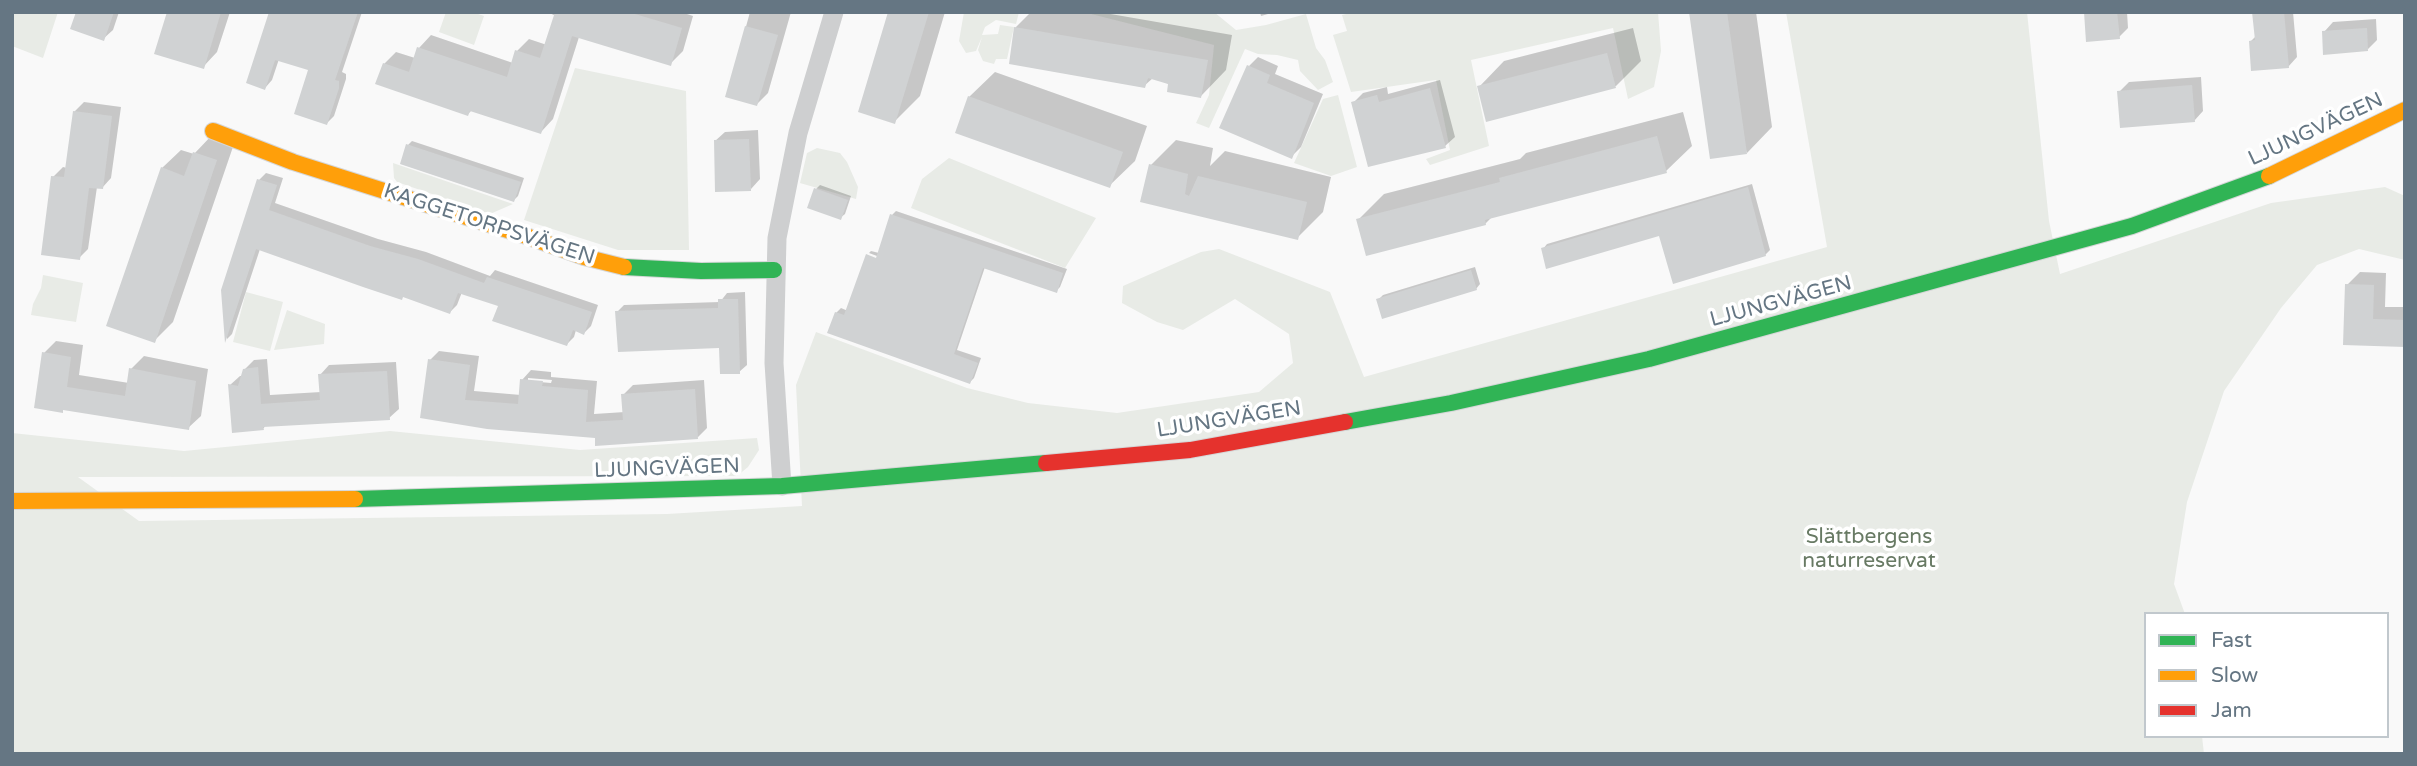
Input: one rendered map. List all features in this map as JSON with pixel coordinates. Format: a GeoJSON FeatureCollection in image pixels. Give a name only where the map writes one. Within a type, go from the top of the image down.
{"type":"FeatureCollection","features":[{"type":"Feature","properties":{"kind":"street"},"geometry":{"type":"LineString","coordinates":[[782,486],[774,363],[774,270],[777,237],[798,134],[834,12]]}},
{"type":"Feature","properties":{"kind":"street","name":"LJUNGVÄGEN"},"geometry":{"type":"LineString","coordinates":[[12,501],[312,500],[782,486],[1190,450],[1451,403],[1649,359],[1882,296],[2132,226],[2179,210],[2261,180],[2405,110]]}},
{"type":"Feature","properties":{"kind":"street","name":"KAGGETORPSVÄGEN"},"geometry":{"type":"LineString","coordinates":[[213,131],[293,162],[584,257],[627,268],[774,270]]}},
{"type":"Feature","properties":{"kind":"green space"},"geometry":{"type":"Polygon","coordinates":[[[12,12],[58,12],[43,58],[12,46],[12,12]]]}},
{"type":"Feature","properties":{"kind":"green space"},"geometry":{"type":"Polygon","coordinates":[[[446,12],[472,12],[484,16],[474,45],[439,32],[446,12]]]}},
{"type":"Feature","properties":{"kind":"green space"},"geometry":{"type":"Polygon","coordinates":[[[964,12],[1019,12],[1016,24],[996,20],[985,27],[982,35],[998,34],[1000,25],[1014,27],[1007,59],[996,59],[994,64],[983,61],[978,50],[982,37],[976,51],[966,53],[959,41],[964,12]]]}},
{"type":"Feature","properties":{"kind":"green space"},"geometry":{"type":"Polygon","coordinates":[[[1083,12],[1214,12],[1236,30],[1306,14],[1316,48],[1325,60],[1333,82],[1318,90],[1300,71],[1298,60],[1258,54],[1245,49],[1209,128],[1196,123],[1209,95],[1214,45],[1083,12]]]}},
{"type":"Feature","properties":{"kind":"green space"},"geometry":{"type":"Polygon","coordinates":[[[1354,12],[1658,12],[1661,51],[1654,87],[1628,99],[1613,28],[1471,60],[1489,146],[1430,165],[1426,159],[1450,150],[1436,80],[1351,92],[1333,35],[1347,31],[1342,15],[1354,12]]]}},
{"type":"Feature","properties":{"kind":"green space","name":"Slättbergens naturreservat"},"geometry":{"type":"Polygon","coordinates":[[[1786,12],[2027,12],[2049,221],[2060,274],[2271,203],[2385,187],[2405,196],[2405,260],[2359,249],[2317,265],[2281,308],[2224,391],[2187,502],[2174,584],[2184,612],[2144,612],[2144,738],[2202,738],[2204,754],[12,754],[12,433],[184,451],[390,431],[580,450],[757,438],[759,450],[748,467],[737,476],[78,477],[139,521],[667,514],[802,506],[796,385],[816,332],[967,388],[1028,403],[1117,413],[1259,392],[1293,363],[1289,334],[1235,299],[1183,330],[1157,322],[1122,303],[1123,286],[1201,252],[1219,249],[1330,292],[1364,377],[1827,247],[1786,12]]]}},
{"type":"Feature","properties":{"kind":"green space"},"geometry":{"type":"Polygon","coordinates":[[[575,68],[686,91],[689,250],[618,250],[524,220],[575,68]]]}},
{"type":"Feature","properties":{"kind":"green space"},"geometry":{"type":"Polygon","coordinates":[[[1338,95],[1357,167],[1331,176],[1294,163],[1323,99],[1338,95]]]}},
{"type":"Feature","properties":{"kind":"green space"},"geometry":{"type":"Polygon","coordinates":[[[817,148],[840,153],[847,162],[858,187],[856,199],[800,183],[807,153],[817,148]]]}},
{"type":"Feature","properties":{"kind":"green space"},"geometry":{"type":"Polygon","coordinates":[[[949,158],[1096,218],[1065,268],[911,208],[922,179],[949,158]]]}},
{"type":"Feature","properties":{"kind":"green space"},"geometry":{"type":"Polygon","coordinates":[[[393,163],[513,204],[490,214],[397,182],[394,178],[393,163]]]}},
{"type":"Feature","properties":{"kind":"green space"},"geometry":{"type":"Polygon","coordinates":[[[43,275],[83,283],[76,322],[31,315],[43,275]]]}},
{"type":"Feature","properties":{"kind":"green space"},"geometry":{"type":"Polygon","coordinates":[[[246,292],[283,302],[270,351],[233,342],[246,292]]]}},
{"type":"Feature","properties":{"kind":"green space"},"geometry":{"type":"Polygon","coordinates":[[[287,310],[325,324],[324,344],[274,350],[287,310]]]}},
{"type":"Feature","properties":{"kind":"building"},"geometry":{"type":"Polygon","coordinates":[[[76,12],[114,12],[104,41],[70,29],[76,12]]]}},
{"type":"Feature","properties":{"kind":"building"},"geometry":{"type":"Polygon","coordinates":[[[167,12],[221,12],[204,69],[154,54],[167,12]]]}},
{"type":"Feature","properties":{"kind":"building"},"geometry":{"type":"Polygon","coordinates":[[[269,12],[358,12],[335,80],[339,81],[339,88],[327,125],[294,114],[308,70],[275,60],[265,90],[246,83],[269,12]]]}},
{"type":"Feature","properties":{"kind":"building"},"geometry":{"type":"Polygon","coordinates":[[[555,12],[628,12],[682,28],[671,66],[572,36],[541,134],[470,111],[468,116],[375,84],[383,63],[409,72],[417,47],[507,77],[515,50],[540,58],[555,12]]]}},
{"type":"Feature","properties":{"kind":"building"},"geometry":{"type":"Polygon","coordinates":[[[888,12],[929,12],[895,124],[858,112],[888,12]]]}},
{"type":"Feature","properties":{"kind":"building"},"geometry":{"type":"Polygon","coordinates":[[[1689,12],[1727,12],[1747,154],[1710,159],[1689,12]]]}},
{"type":"Feature","properties":{"kind":"building"},"geometry":{"type":"Polygon","coordinates":[[[2084,12],[2117,12],[2120,39],[2086,42],[2084,12]]]}},
{"type":"Feature","properties":{"kind":"building"},"geometry":{"type":"Polygon","coordinates":[[[2252,12],[2284,12],[2289,68],[2251,71],[2249,41],[2255,40],[2252,12]]]}},
{"type":"Feature","properties":{"kind":"building"},"geometry":{"type":"Polygon","coordinates":[[[745,26],[778,35],[757,106],[725,97],[745,26]]]}},
{"type":"Feature","properties":{"kind":"building"},"geometry":{"type":"Polygon","coordinates":[[[1014,27],[1208,60],[1201,98],[1167,92],[1168,84],[1148,78],[1145,88],[1009,64],[1014,27]]]}},
{"type":"Feature","properties":{"kind":"building"},"geometry":{"type":"Polygon","coordinates":[[[2367,28],[2368,51],[2323,55],[2322,31],[2367,28]]]}},
{"type":"Feature","properties":{"kind":"building"},"geometry":{"type":"Polygon","coordinates":[[[1607,53],[1616,88],[1486,122],[1477,86],[1607,53]]]}},
{"type":"Feature","properties":{"kind":"building"},"geometry":{"type":"Polygon","coordinates":[[[1247,65],[1270,75],[1267,83],[1314,103],[1292,159],[1219,128],[1247,65]]]}},
{"type":"Feature","properties":{"kind":"building"},"geometry":{"type":"Polygon","coordinates":[[[2192,85],[2195,122],[2120,128],[2117,91],[2192,85]]]}},
{"type":"Feature","properties":{"kind":"building"},"geometry":{"type":"Polygon","coordinates":[[[1430,88],[1446,148],[1368,167],[1351,102],[1377,95],[1379,102],[1430,88]]]}},
{"type":"Feature","properties":{"kind":"building"},"geometry":{"type":"Polygon","coordinates":[[[968,96],[1123,152],[1110,188],[955,133],[968,96]]]}},
{"type":"Feature","properties":{"kind":"building"},"geometry":{"type":"Polygon","coordinates":[[[73,111],[112,116],[103,189],[89,188],[80,260],[41,255],[51,176],[64,177],[73,111]]]}},
{"type":"Feature","properties":{"kind":"building"},"geometry":{"type":"Polygon","coordinates":[[[1657,136],[1667,173],[1485,220],[1486,225],[1366,256],[1356,219],[1500,182],[1499,178],[1657,136]]]}},
{"type":"Feature","properties":{"kind":"building"},"geometry":{"type":"Polygon","coordinates":[[[749,139],[751,191],[715,192],[714,140],[749,139]]]}},
{"type":"Feature","properties":{"kind":"building"},"geometry":{"type":"Polygon","coordinates":[[[406,144],[521,182],[514,202],[400,164],[406,144]]]}},
{"type":"Feature","properties":{"kind":"building"},"geometry":{"type":"Polygon","coordinates":[[[193,152],[217,160],[155,343],[106,326],[161,167],[184,176],[193,152]]]}},
{"type":"Feature","properties":{"kind":"building"},"geometry":{"type":"Polygon","coordinates":[[[1149,164],[1188,174],[1185,194],[1189,196],[1198,176],[1307,202],[1298,240],[1140,202],[1149,164]]]}},
{"type":"Feature","properties":{"kind":"building"},"geometry":{"type":"Polygon","coordinates":[[[257,179],[277,185],[269,210],[484,283],[487,277],[592,312],[584,335],[573,330],[567,346],[492,321],[498,306],[458,293],[450,314],[256,249],[225,343],[221,290],[257,179]]]}},
{"type":"Feature","properties":{"kind":"building"},"geometry":{"type":"Polygon","coordinates":[[[1748,187],[1766,256],[1673,284],[1659,236],[1546,269],[1541,248],[1748,187]]]}},
{"type":"Feature","properties":{"kind":"building"},"geometry":{"type":"Polygon","coordinates":[[[814,188],[848,200],[841,220],[807,208],[814,188]]]}},
{"type":"Feature","properties":{"kind":"building"},"geometry":{"type":"Polygon","coordinates":[[[890,214],[1063,273],[1057,293],[983,268],[954,354],[978,363],[970,384],[827,333],[835,312],[844,315],[866,254],[876,258],[890,214]]]}},
{"type":"Feature","properties":{"kind":"building"},"geometry":{"type":"Polygon","coordinates":[[[1471,270],[1477,290],[1382,319],[1376,299],[1471,270]]]}},
{"type":"Feature","properties":{"kind":"building"},"geometry":{"type":"Polygon","coordinates":[[[2345,284],[2374,285],[2373,319],[2405,320],[2405,347],[2343,345],[2345,284]]]}},
{"type":"Feature","properties":{"kind":"building"},"geometry":{"type":"Polygon","coordinates":[[[718,299],[738,299],[740,374],[720,374],[719,348],[618,352],[615,311],[718,308],[718,299]]]}},
{"type":"Feature","properties":{"kind":"building"},"geometry":{"type":"Polygon","coordinates":[[[42,352],[71,357],[67,387],[125,396],[129,368],[196,381],[189,430],[34,408],[42,352]]]}},
{"type":"Feature","properties":{"kind":"building"},"geometry":{"type":"Polygon","coordinates":[[[428,359],[470,365],[465,400],[518,404],[520,379],[543,381],[542,386],[588,390],[586,422],[623,420],[621,394],[695,389],[698,439],[595,446],[595,438],[487,429],[420,418],[428,359]]]}},
{"type":"Feature","properties":{"kind":"building"},"geometry":{"type":"Polygon","coordinates":[[[258,367],[261,404],[320,400],[318,374],[387,371],[390,420],[263,427],[264,430],[232,433],[228,384],[238,386],[243,369],[258,367]]]}},
{"type":"Feature","properties":{"kind":"traffic: fast"},"geometry":{"type":"LineString","coordinates":[[1345,422],[1451,403],[1649,359],[2132,226],[2269,176]]}},
{"type":"Feature","properties":{"kind":"traffic: fast"},"geometry":{"type":"LineString","coordinates":[[624,267],[701,271],[774,270]]}},
{"type":"Feature","properties":{"kind":"traffic: fast"},"geometry":{"type":"LineString","coordinates":[[355,499],[782,486],[1046,463]]}},
{"type":"Feature","properties":{"kind":"traffic: slow"},"geometry":{"type":"LineString","coordinates":[[2269,176],[2405,110]]}},
{"type":"Feature","properties":{"kind":"traffic: slow"},"geometry":{"type":"LineString","coordinates":[[213,131],[293,162],[584,257],[624,267]]}},
{"type":"Feature","properties":{"kind":"traffic: slow"},"geometry":{"type":"LineString","coordinates":[[12,501],[355,499]]}},
{"type":"Feature","properties":{"kind":"traffic: jam"},"geometry":{"type":"LineString","coordinates":[[1046,463],[1190,450],[1345,422]]}}]}
